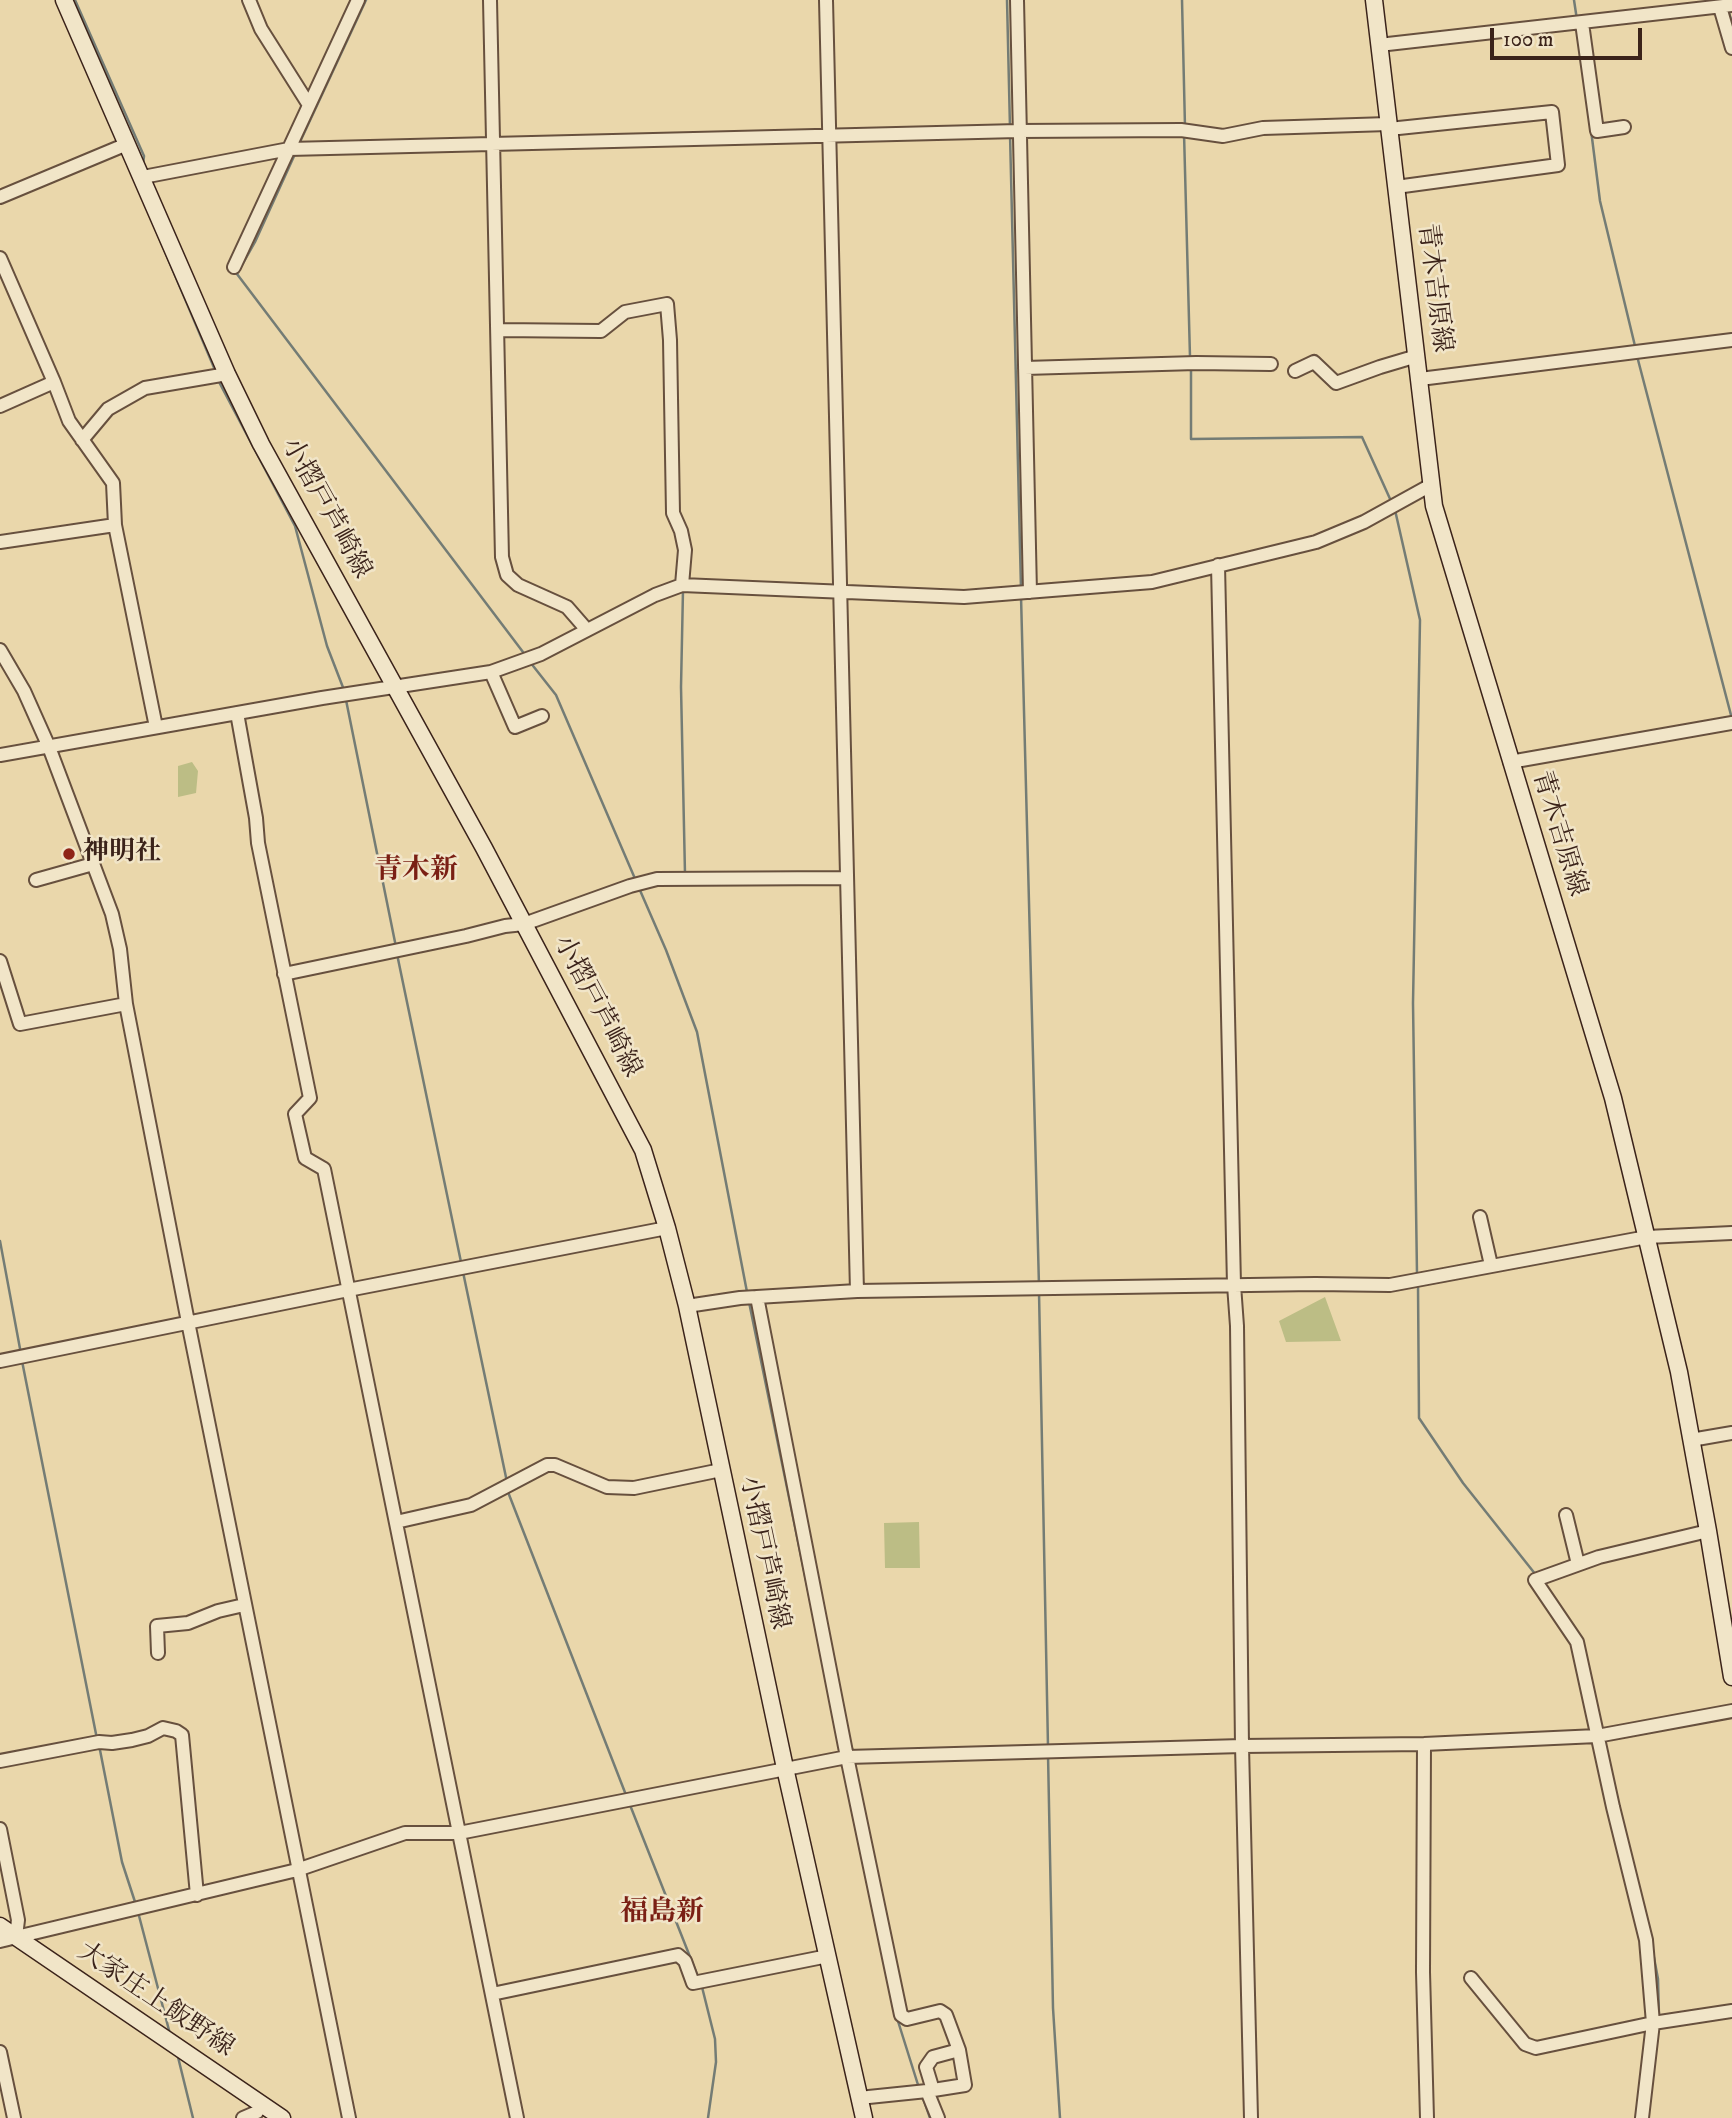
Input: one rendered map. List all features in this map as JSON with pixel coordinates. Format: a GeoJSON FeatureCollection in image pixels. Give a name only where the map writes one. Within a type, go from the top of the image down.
{"type":"FeatureCollection","features":[{"type":"Feature","properties":{"kind":"main road","name":"小摺戸芦崎線"},"geometry":{"type":"LineString","coordinates":[[64,0],[227,374],[261,444],[396,686],[643,1150],[687,1306],[720,1470],[864,2118]]}},
{"type":"Feature","properties":{"kind":"main road","name":"青木吉原線"},"geometry":{"type":"LineString","coordinates":[[1374,0],[1434,506],[1613,1098],[1679,1372],[1709,1531],[1732,1677]]}},
{"type":"Feature","properties":{"kind":"main road","name":"大家庄上飯野線"},"geometry":{"type":"LineString","coordinates":[[0,1926],[282,2118]]}},
{"type":"Feature","properties":{"kind":"street"},"geometry":{"type":"LineString","coordinates":[[249,0],[261,29],[309,105]]}},
{"type":"Feature","properties":{"kind":"street"},"geometry":{"type":"LineString","coordinates":[[234,267],[358,0]]}},
{"type":"Feature","properties":{"kind":"street"},"geometry":{"type":"LineString","coordinates":[[490,0],[502,558],[506,575],[518,585],[567,607],[587,630]]}},
{"type":"Feature","properties":{"kind":"street"},"geometry":{"type":"LineString","coordinates":[[825,0],[857,1292]]}},
{"type":"Feature","properties":{"kind":"street"},"geometry":{"type":"LineString","coordinates":[[1017,0],[1030,592]]}},
{"type":"Feature","properties":{"kind":"street"},"geometry":{"type":"LineString","coordinates":[[1379,45],[1582,23],[1664,6],[1726,6],[1732,48]]}},
{"type":"Feature","properties":{"kind":"street"},"geometry":{"type":"LineString","coordinates":[[1582,23],[1597,131],[1624,127]]}},
{"type":"Feature","properties":{"kind":"street"},"geometry":{"type":"LineString","coordinates":[[143,177],[289,149],[1018,131],[1181,130],[1223,136],[1262,128],[1389,127],[1552,113],[1558,165],[1396,187]]}},
{"type":"Feature","properties":{"kind":"street"},"geometry":{"type":"LineString","coordinates":[[0,197],[127,144]]}},
{"type":"Feature","properties":{"kind":"street"},"geometry":{"type":"LineString","coordinates":[[0,258],[69,421],[113,483],[115,524],[156,727]]}},
{"type":"Feature","properties":{"kind":"street"},"geometry":{"type":"LineString","coordinates":[[498,330],[601,331],[625,313],[667,304],[673,513],[685,550],[682,585]]}},
{"type":"Feature","properties":{"kind":"street"},"geometry":{"type":"LineString","coordinates":[[1420,379],[1732,340]]}},
{"type":"Feature","properties":{"kind":"street"},"geometry":{"type":"LineString","coordinates":[[1295,371],[1314,362],[1336,383],[1380,366],[1417,356]]}},
{"type":"Feature","properties":{"kind":"street"},"geometry":{"type":"LineString","coordinates":[[1025,368],[1196,363],[1271,364]]}},
{"type":"Feature","properties":{"kind":"street"},"geometry":{"type":"LineString","coordinates":[[82,440],[108,409],[145,388],[227,374]]}},
{"type":"Feature","properties":{"kind":"street"},"geometry":{"type":"LineString","coordinates":[[0,406],[54,382]]}},
{"type":"Feature","properties":{"kind":"street"},"geometry":{"type":"LineString","coordinates":[[0,754],[491,672],[541,654],[655,594],[682,585],[964,597],[1152,582],[1316,542],[1364,522],[1431,485]]}},
{"type":"Feature","properties":{"kind":"street"},"geometry":{"type":"LineString","coordinates":[[0,542],[115,524]]}},
{"type":"Feature","properties":{"kind":"street"},"geometry":{"type":"LineString","coordinates":[[1218,565],[1234,1285],[1238,1354],[1242,1746],[1251,2118]]}},
{"type":"Feature","properties":{"kind":"street"},"geometry":{"type":"LineString","coordinates":[[0,650],[24,691],[49,747],[112,914],[120,949],[126,1004],[188,1322],[349,2118]]}},
{"type":"Feature","properties":{"kind":"street"},"geometry":{"type":"LineString","coordinates":[[491,672],[515,727],[542,716]]}},
{"type":"Feature","properties":{"kind":"street"},"geometry":{"type":"LineString","coordinates":[[237,713],[258,843],[310,1098],[295,1114],[305,1158],[324,1169],[517,2118]]}},
{"type":"Feature","properties":{"kind":"street"},"geometry":{"type":"LineString","coordinates":[[1510,762],[1732,723]]}},
{"type":"Feature","properties":{"kind":"street"},"geometry":{"type":"LineString","coordinates":[[36,880],[93,864]]}},
{"type":"Feature","properties":{"kind":"street"},"geometry":{"type":"LineString","coordinates":[[284,974],[524,924],[657,879],[845,878]]}},
{"type":"Feature","properties":{"kind":"street"},"geometry":{"type":"LineString","coordinates":[[0,961],[20,1024],[126,1004]]}},
{"type":"Feature","properties":{"kind":"street"},"geometry":{"type":"LineString","coordinates":[[1480,1217],[1491,1265]]}},
{"type":"Feature","properties":{"kind":"street"},"geometry":{"type":"LineString","coordinates":[[0,1361],[667,1228]]}},
{"type":"Feature","properties":{"kind":"street"},"geometry":{"type":"LineString","coordinates":[[687,1306],[757,1297],[857,1292],[1390,1285],[1647,1237],[1732,1233]]}},
{"type":"Feature","properties":{"kind":"street"},"geometry":{"type":"LineString","coordinates":[[757,1297],[847,1757],[901,2014],[907,2019],[940,2011],[946,2015],[959,2050],[965,2085],[859,2098]]}},
{"type":"Feature","properties":{"kind":"street"},"geometry":{"type":"LineString","coordinates":[[1691,1440],[1732,1433]]}},
{"type":"Feature","properties":{"kind":"street"},"geometry":{"type":"LineString","coordinates":[[396,1522],[471,1505],[547,1465],[555,1465],[607,1486],[634,1488],[720,1470]]}},
{"type":"Feature","properties":{"kind":"street"},"geometry":{"type":"LineString","coordinates":[[1566,1516],[1578,1564]]}},
{"type":"Feature","properties":{"kind":"street"},"geometry":{"type":"LineString","coordinates":[[1642,2118],[1653,2023],[1646,1940],[1577,1642],[1535,1580],[1599,1557],[1709,1531]]}},
{"type":"Feature","properties":{"kind":"street"},"geometry":{"type":"LineString","coordinates":[[158,1653],[157,1626],[188,1623],[218,1611],[244,1605]]}},
{"type":"Feature","properties":{"kind":"street"},"geometry":{"type":"LineString","coordinates":[[0,1941],[298,1870],[405,1833],[459,1833],[847,1757],[1424,1744],[1597,1736],[1732,1711]]}},
{"type":"Feature","properties":{"kind":"street"},"geometry":{"type":"LineString","coordinates":[[0,1761],[99,1742],[132,1740],[163,1728],[182,1735],[197,1895]]}},
{"type":"Feature","properties":{"kind":"street"},"geometry":{"type":"LineString","coordinates":[[1424,1744],[1423,1972],[1427,2118]]}},
{"type":"Feature","properties":{"kind":"street"},"geometry":{"type":"LineString","coordinates":[[0,1829],[18,1920],[16,1936]]}},
{"type":"Feature","properties":{"kind":"street"},"geometry":{"type":"LineString","coordinates":[[492,1994],[678,1955],[685,1961],[693,1983],[828,1956]]}},
{"type":"Feature","properties":{"kind":"street"},"geometry":{"type":"LineString","coordinates":[[1471,1978],[1525,2044],[1536,2048],[1653,2023],[1732,2011]]}},
{"type":"Feature","properties":{"kind":"street"},"geometry":{"type":"LineString","coordinates":[[938,2118],[926,2067],[933,2057],[959,2050]]}},
{"type":"Feature","properties":{"kind":"street"},"geometry":{"type":"LineString","coordinates":[[0,2052],[14,2118]]}},
{"type":"Feature","properties":{"kind":"street"},"geometry":{"type":"LineString","coordinates":[[243,2118],[257,2112],[262,2105]]}},
{"type":"Feature","properties":{"kind":"green space"},"geometry":{"type":"Polygon","coordinates":[[[192,762],[198,771],[196,793],[178,797],[178,766],[192,762]]]}},
{"type":"Feature","properties":{"kind":"green space"},"geometry":{"type":"Polygon","coordinates":[[[1325,1297],[1341,1341],[1286,1342],[1279,1321],[1325,1297]]]}},
{"type":"Feature","properties":{"kind":"green space"},"geometry":{"type":"Polygon","coordinates":[[[919,1522],[920,1568],[885,1568],[884,1523],[919,1522]]]}},
{"type":"Feature","properties":{"kind":"waterway"},"geometry":{"type":"LineString","coordinates":[[75,0],[144,156],[143,164]]}},
{"type":"Feature","properties":{"kind":"waterway"},"geometry":{"type":"LineString","coordinates":[[299,144],[366,0]]}},
{"type":"Feature","properties":{"kind":"waterway"},"geometry":{"type":"LineString","coordinates":[[1007,0],[1010,128]]}},
{"type":"Feature","properties":{"kind":"waterway"},"geometry":{"type":"LineString","coordinates":[[1182,0],[1185,127]]}},
{"type":"Feature","properties":{"kind":"waterway"},"geometry":{"type":"LineString","coordinates":[[1574,0],[1577,20]]}},
{"type":"Feature","properties":{"kind":"waterway"},"geometry":{"type":"LineString","coordinates":[[1728,9],[1732,23]]}},
{"type":"Feature","properties":{"kind":"waterway"},"geometry":{"type":"LineString","coordinates":[[1591,130],[1600,201],[1635,346]]}},
{"type":"Feature","properties":{"kind":"waterway"},"geometry":{"type":"LineString","coordinates":[[1184,133],[1190,357]]}},
{"type":"Feature","properties":{"kind":"waterway"},"geometry":{"type":"LineString","coordinates":[[1010,134],[1021,589]]}},
{"type":"Feature","properties":{"kind":"waterway"},"geometry":{"type":"LineString","coordinates":[[295,154],[255,242],[237,274],[526,656]]}},
{"type":"Feature","properties":{"kind":"waterway"},"geometry":{"type":"LineString","coordinates":[[136,183],[215,370]]}},
{"type":"Feature","properties":{"kind":"waterway"},"geometry":{"type":"LineString","coordinates":[[1637,356],[1732,719]]}},
{"type":"Feature","properties":{"kind":"waterway"},"geometry":{"type":"LineString","coordinates":[[1191,368],[1191,439],[1362,437],[1391,501]]}},
{"type":"Feature","properties":{"kind":"waterway"},"geometry":{"type":"LineString","coordinates":[[218,380],[295,526],[327,646],[344,690]]}},
{"type":"Feature","properties":{"kind":"waterway"},"geometry":{"type":"LineString","coordinates":[[1395,510],[1420,620],[1413,1003],[1417,1274]]}},
{"type":"Feature","properties":{"kind":"waterway"},"geometry":{"type":"LineString","coordinates":[[683,590],[681,687],[685,874]]}},
{"type":"Feature","properties":{"kind":"waterway"},"geometry":{"type":"LineString","coordinates":[[1021,596],[1039,1286]]}},
{"type":"Feature","properties":{"kind":"waterway"},"geometry":{"type":"LineString","coordinates":[[530,662],[556,695],[636,881]]}},
{"type":"Feature","properties":{"kind":"waterway"},"geometry":{"type":"LineString","coordinates":[[346,700],[396,947]]}},
{"type":"Feature","properties":{"kind":"waterway"},"geometry":{"type":"LineString","coordinates":[[639,888],[697,1032],[747,1292]]}},
{"type":"Feature","properties":{"kind":"waterway"},"geometry":{"type":"LineString","coordinates":[[397,954],[461,1262]]}},
{"type":"Feature","properties":{"kind":"waterway"},"geometry":{"type":"LineString","coordinates":[[0,1241],[21,1354]]}},
{"type":"Feature","properties":{"kind":"waterway"},"geometry":{"type":"LineString","coordinates":[[463,1272],[507,1482]]}},
{"type":"Feature","properties":{"kind":"waterway"},"geometry":{"type":"LineString","coordinates":[[1418,1284],[1419,1418],[1463,1483],[1536,1575]]}},
{"type":"Feature","properties":{"kind":"waterway"},"geometry":{"type":"LineString","coordinates":[[1039,1292],[1048,1747]]}},
{"type":"Feature","properties":{"kind":"waterway"},"geometry":{"type":"LineString","coordinates":[[749,1302],[810,1600]]}},
{"type":"Feature","properties":{"kind":"waterway"},"geometry":{"type":"LineString","coordinates":[[22,1361],[97,1739]]}},
{"type":"Feature","properties":{"kind":"waterway"},"geometry":{"type":"LineString","coordinates":[[508,1492],[626,1795]]}},
{"type":"Feature","properties":{"kind":"waterway"},"geometry":{"type":"LineString","coordinates":[[99,1745],[122,1862],[136,1905]]}},
{"type":"Feature","properties":{"kind":"waterway"},"geometry":{"type":"LineString","coordinates":[[1048,1754],[1053,2008],[1060,2118]]}},
{"type":"Feature","properties":{"kind":"waterway"},"geometry":{"type":"LineString","coordinates":[[1617,1798],[1621,1815]]}},
{"type":"Feature","properties":{"kind":"waterway"},"geometry":{"type":"LineString","coordinates":[[630,1805],[698,1977]]}},
{"type":"Feature","properties":{"kind":"waterway"},"geometry":{"type":"LineString","coordinates":[[851,1806],[890,1991]]}},
{"type":"Feature","properties":{"kind":"waterway"},"geometry":{"type":"LineString","coordinates":[[138,1912],[170,2034]]}},
{"type":"Feature","properties":{"kind":"waterway"},"geometry":{"type":"LineString","coordinates":[[1652,1947],[1658,1979],[1659,2017]]}},
{"type":"Feature","properties":{"kind":"waterway"},"geometry":{"type":"LineString","coordinates":[[702,1987],[715,2039],[716,2062],[708,2118]]}},
{"type":"Feature","properties":{"kind":"waterway"},"geometry":{"type":"LineString","coordinates":[[897,2018],[919,2088]]}},
{"type":"Feature","properties":{"kind":"waterway"},"geometry":{"type":"LineString","coordinates":[[177,2053],[193,2118]]}},
{"type":"Feature","properties":{"kind":"waterway"},"geometry":{"type":"LineString","coordinates":[[922,2095],[930,2118]]}},
{"type":"Feature","properties":{"kind":"place","name":"神明社"},"geometry":{"type":"Point","coordinates":[69,854]}},
{"type":"Feature","properties":{"kind":"district","name":"青木新"},"geometry":{"type":"Point","coordinates":[416,872]}},
{"type":"Feature","properties":{"kind":"district","name":"福島新"},"geometry":{"type":"Point","coordinates":[662,1914]}}]}
